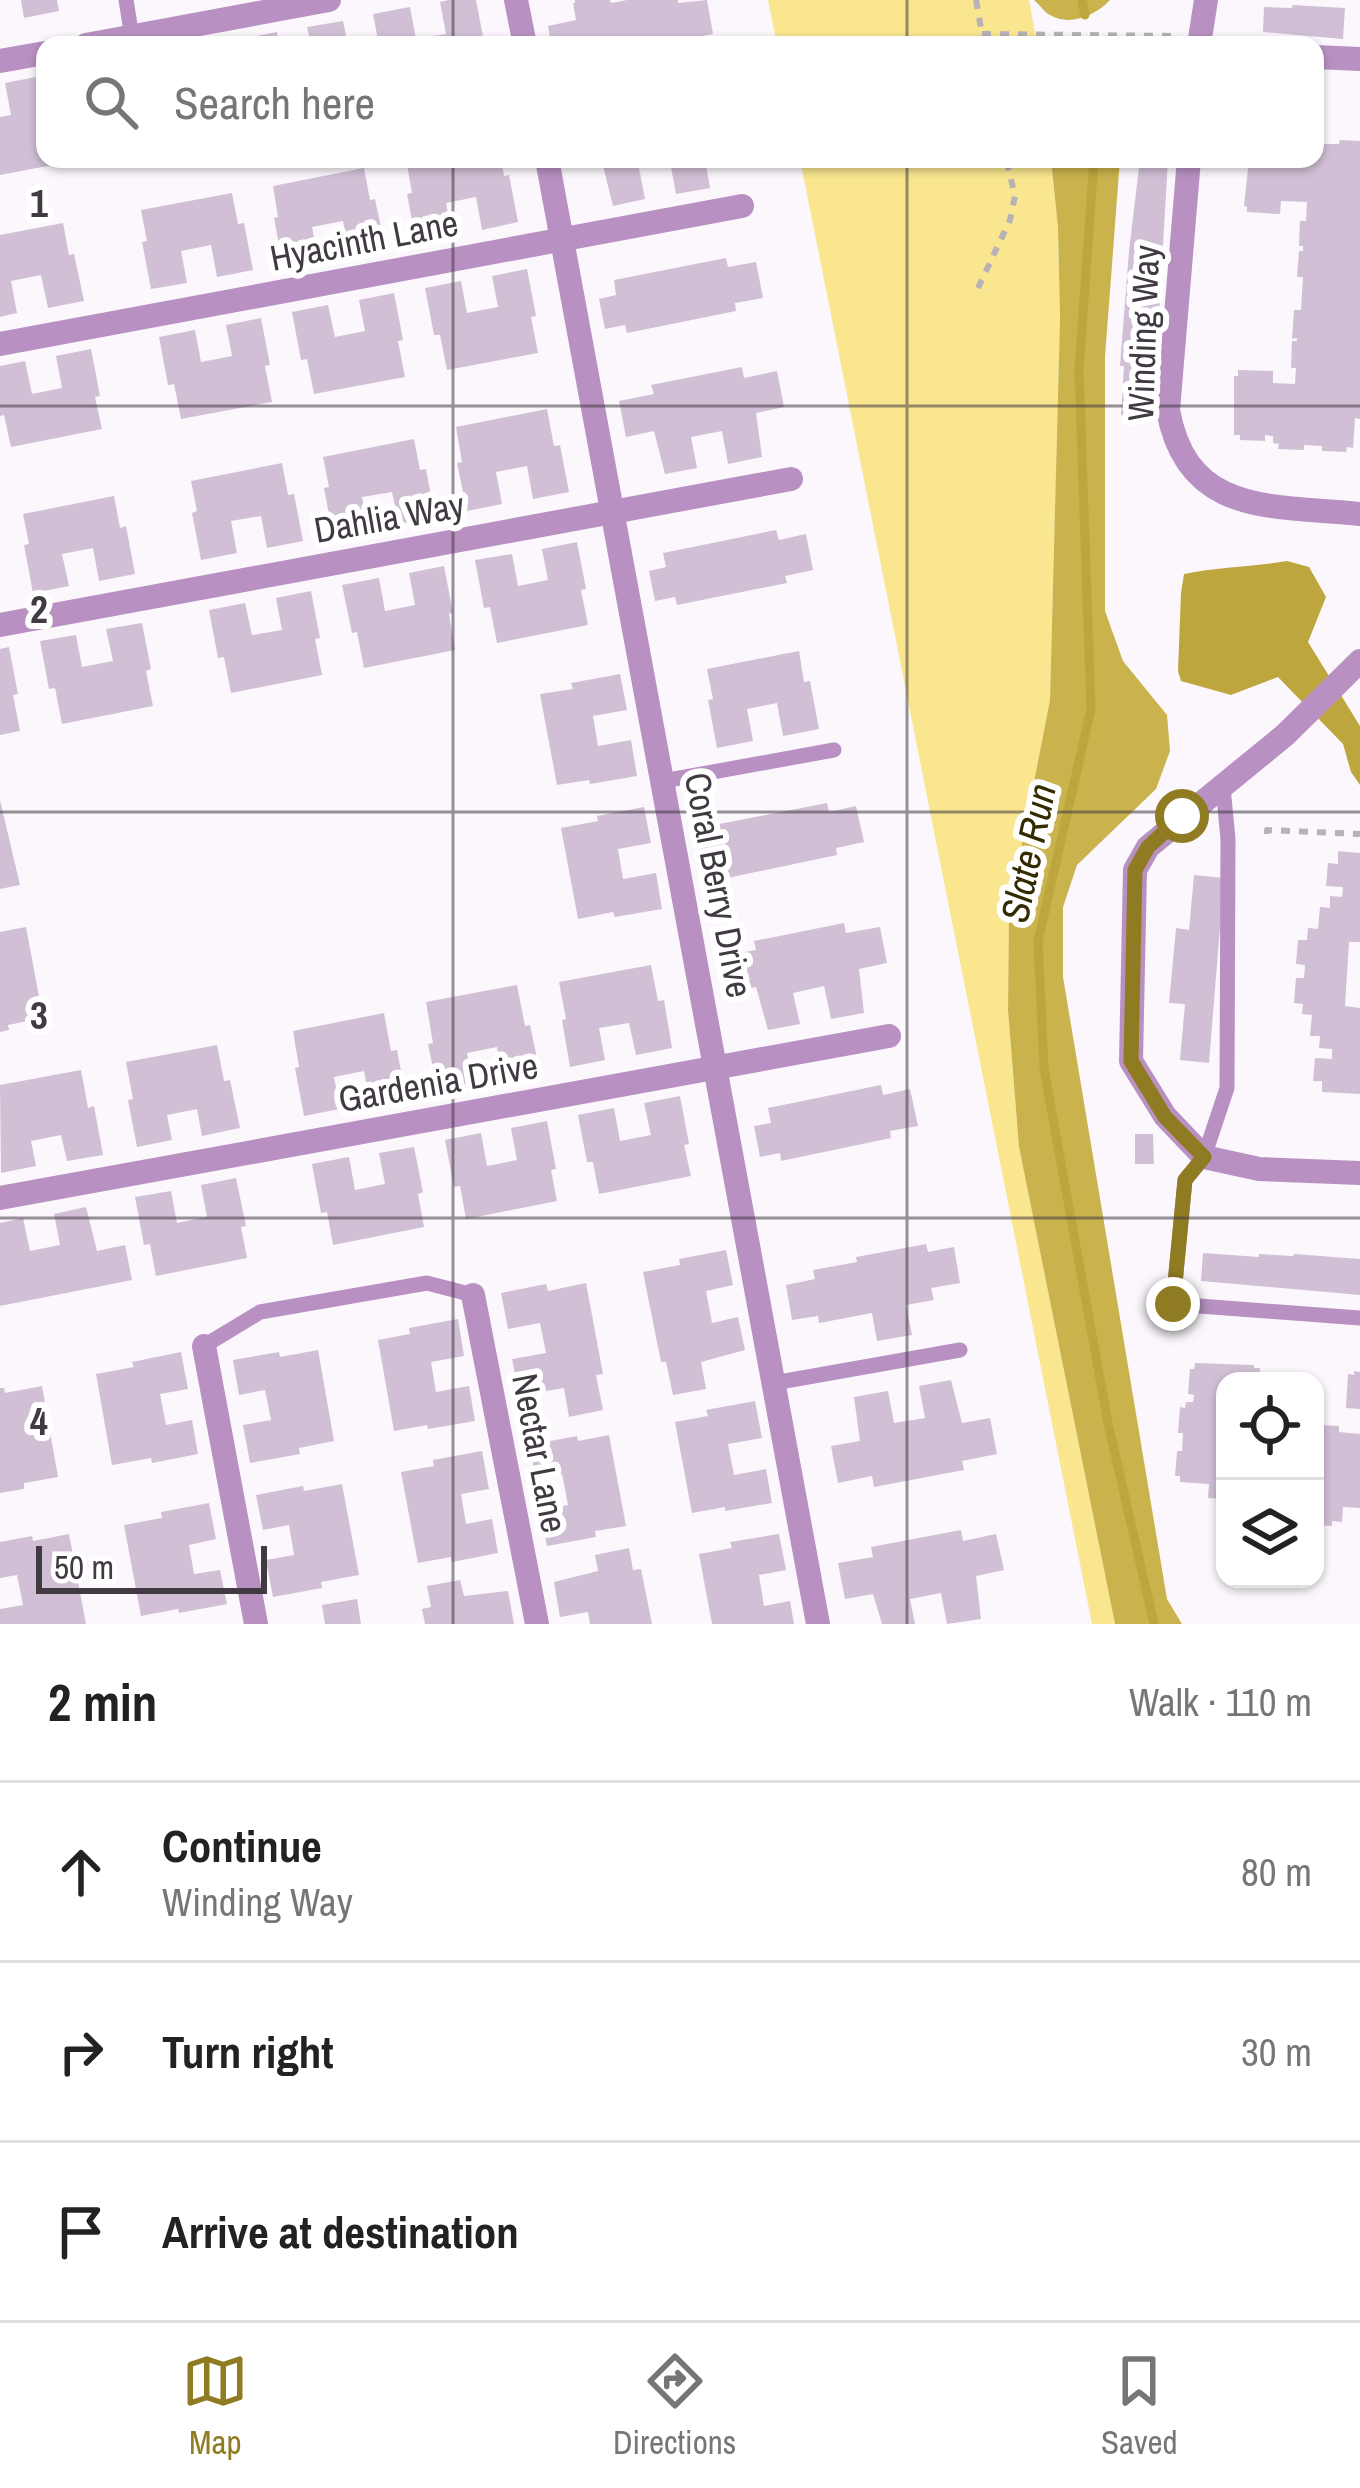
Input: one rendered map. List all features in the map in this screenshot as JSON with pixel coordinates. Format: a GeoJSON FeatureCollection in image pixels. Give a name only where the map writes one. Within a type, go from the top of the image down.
{"type":"FeatureCollection","features":[{"type":"Feature","properties":{"kind":"street"},"geometry":{"type":"LineString","coordinates":[[136,36],[329,0]]}},
{"type":"Feature","properties":{"kind":"street"},"geometry":{"type":"LineString","coordinates":[[516,0],[523,36]]}},
{"type":"Feature","properties":{"kind":"street"},"geometry":{"type":"LineString","coordinates":[[1200,36],[1206,0]]}},
{"type":"Feature","properties":{"kind":"street"},"geometry":{"type":"LineString","coordinates":[[0,61],[36,54]]}},
{"type":"Feature","properties":{"kind":"street"},"geometry":{"type":"LineString","coordinates":[[1324,57],[1360,59]]}},
{"type":"Feature","properties":{"kind":"street","name":"Coral Berry Drive"},"geometry":{"type":"LineString","coordinates":[[549,168],[818,1624]]}},
{"type":"Feature","properties":{"kind":"street","name":"Winding Way"},"geometry":{"type":"LineString","coordinates":[[1188,168],[1168,410],[1178,450],[1206,482],[1243,502],[1360,514]]}},
{"type":"Feature","properties":{"kind":"street","name":"Hyacinth Lane"},"geometry":{"type":"LineString","coordinates":[[0,344],[742,206]]}},
{"type":"Feature","properties":{"kind":"street","name":"Dahlia Way"},"geometry":{"type":"LineString","coordinates":[[0,625],[791,479]]}},
{"type":"Feature","properties":{"kind":"street"},"geometry":{"type":"LineString","coordinates":[[1357,664],[1285,735],[1148,847],[1135,870],[1131,1061],[1165,1117],[1204,1157],[1259,1169],[1360,1173]]}},
{"type":"Feature","properties":{"kind":"street","name":"Gardenia Drive"},"geometry":{"type":"LineString","coordinates":[[0,1198],[890,1036]]}},
{"type":"Feature","properties":{"kind":"street","name":"Nectar Lane"},"geometry":{"type":"LineString","coordinates":[[473,1295],[537,1624]]}},
{"type":"Feature","properties":{"kind":"street"},"geometry":{"type":"LineString","coordinates":[[204,1346],[256,1624]]}},
{"type":"Feature","properties":{"kind":"lane"},"geometry":{"type":"LineString","coordinates":[[126,0],[131,36]]}},
{"type":"Feature","properties":{"kind":"lane"},"geometry":{"type":"LineString","coordinates":[[663,781],[834,750]]}},
{"type":"Feature","properties":{"kind":"lane"},"geometry":{"type":"LineString","coordinates":[[1222,787],[1228,839],[1227,1088],[1204,1157],[1185,1180],[1173,1304],[1360,1318]]}},
{"type":"Feature","properties":{"kind":"lane"},"geometry":{"type":"LineString","coordinates":[[204,1346],[260,1312],[427,1283],[473,1295]]}},
{"type":"Feature","properties":{"kind":"lane"},"geometry":{"type":"LineString","coordinates":[[774,1383],[960,1350]]}},
{"type":"Feature","properties":{"kind":"path"},"geometry":{"type":"LineString","coordinates":[[976,0],[982,34],[1054,36]]}},
{"type":"Feature","properties":{"kind":"path"},"geometry":{"type":"LineString","coordinates":[[978,288],[1010,220],[1015,196],[1008,168]]}},
{"type":"Feature","properties":{"kind":"path"},"geometry":{"type":"LineString","coordinates":[[1267,834],[1268,830],[1360,834]]}},
{"type":"Feature","properties":{"kind":"shaded area"},"geometry":{"type":"Polygon","coordinates":[[[768,0],[1029,0],[1035,36],[775,36],[768,0]]]}},
{"type":"Feature","properties":{"kind":"shaded area"},"geometry":{"type":"Polygon","coordinates":[[[1034,0],[1110,0],[1090,15],[1066,20],[1048,14],[1034,0]]]}},
{"type":"Feature","properties":{"kind":"shaded area"},"geometry":{"type":"Polygon","coordinates":[[[802,168],[1052,168],[1060,318],[1050,700],[1009,910],[1008,1010],[1019,1147],[1115,1624],[1092,1624],[802,168]]]}},
{"type":"Feature","properties":{"kind":"shaded area"},"geometry":{"type":"Polygon","coordinates":[[[1052,168],[1119,168],[1105,357],[1105,611],[1123,661],[1167,715],[1170,751],[1156,789],[1077,865],[1063,907],[1063,977],[1167,1599],[1182,1624],[1115,1624],[1019,1147],[1008,1010],[1009,910],[1050,700],[1058,228],[1052,168]]]}},
{"type":"Feature","properties":{"kind":"shaded area"},"geometry":{"type":"Polygon","coordinates":[[[1287,561],[1309,567],[1326,597],[1308,642],[1360,726],[1360,785],[1343,744],[1278,677],[1231,695],[1181,681],[1184,574],[1287,561]]]}},
{"type":"Feature","properties":{"kind":"building"},"geometry":{"type":"Polygon","coordinates":[[[21,0],[57,0],[59,11],[24,18],[21,0]]]}},
{"type":"Feature","properties":{"kind":"building"},"geometry":{"type":"Polygon","coordinates":[[[476,0],[483,36],[434,36],[446,34],[440,2],[476,0]]]}},
{"type":"Feature","properties":{"kind":"building"},"geometry":{"type":"Polygon","coordinates":[[[707,0],[713,34],[550,36],[548,26],[576,20],[575,3],[707,0]]]}},
{"type":"Feature","properties":{"kind":"building"},"geometry":{"type":"Polygon","coordinates":[[[410,7],[415,36],[377,36],[373,14],[410,7]]]}},
{"type":"Feature","properties":{"kind":"building"},"geometry":{"type":"Polygon","coordinates":[[[1264,7],[1345,8],[1343,39],[1263,32],[1264,7]]]}},
{"type":"Feature","properties":{"kind":"building"},"geometry":{"type":"Polygon","coordinates":[[[343,21],[346,36],[309,36],[307,27],[343,21]]]}},
{"type":"Feature","properties":{"kind":"building"},"geometry":{"type":"Polygon","coordinates":[[[36,77],[37,168],[0,175],[0,117],[11,115],[5,83],[36,77]]]}},
{"type":"Feature","properties":{"kind":"building"},"geometry":{"type":"Polygon","coordinates":[[[1360,141],[1360,419],[1355,418],[1353,448],[1347,447],[1346,452],[1304,445],[1304,450],[1278,449],[1273,436],[1265,435],[1265,441],[1240,440],[1240,435],[1234,435],[1234,376],[1238,370],[1273,371],[1273,383],[1295,384],[1292,341],[1297,338],[1292,339],[1294,310],[1301,310],[1303,277],[1297,277],[1299,251],[1303,251],[1300,221],[1306,221],[1307,202],[1281,201],[1280,214],[1247,212],[1248,168],[1324,168],[1324,144],[1360,141]]]}},
{"type":"Feature","properties":{"kind":"building"},"geometry":{"type":"Polygon","coordinates":[[[364,168],[385,246],[349,254],[343,221],[312,227],[318,258],[283,266],[273,186],[364,168]]]}},
{"type":"Feature","properties":{"kind":"building"},"geometry":{"type":"Polygon","coordinates":[[[408,168],[503,168],[504,176],[509,175],[518,222],[482,230],[476,197],[446,203],[452,234],[416,242],[407,194],[412,193],[408,168]]]}},
{"type":"Feature","properties":{"kind":"building"},"geometry":{"type":"Polygon","coordinates":[[[604,168],[639,168],[645,199],[613,206],[604,168]]]}},
{"type":"Feature","properties":{"kind":"building"},"geometry":{"type":"Polygon","coordinates":[[[671,168],[707,168],[710,188],[676,194],[671,168]]]}},
{"type":"Feature","properties":{"kind":"building"},"geometry":{"type":"Polygon","coordinates":[[[1139,168],[1167,168],[1149,416],[1121,415],[1129,251],[1139,168]]]}},
{"type":"Feature","properties":{"kind":"building"},"geometry":{"type":"Polygon","coordinates":[[[232,193],[238,224],[244,223],[253,270],[217,277],[211,245],[181,251],[187,283],[151,289],[141,210],[232,193]]]}},
{"type":"Feature","properties":{"kind":"building"},"geometry":{"type":"Polygon","coordinates":[[[63,223],[84,301],[48,308],[41,275],[11,281],[17,313],[0,317],[0,235],[63,223]]]}},
{"type":"Feature","properties":{"kind":"building"},"geometry":{"type":"Polygon","coordinates":[[[726,258],[728,267],[756,262],[763,298],[735,303],[736,311],[627,333],[625,325],[605,329],[599,299],[616,295],[614,280],[726,258]]]}},
{"type":"Feature","properties":{"kind":"building"},"geometry":{"type":"Polygon","coordinates":[[[527,269],[538,353],[447,370],[425,288],[461,281],[467,313],[498,307],[492,276],[527,269]]]}},
{"type":"Feature","properties":{"kind":"building"},"geometry":{"type":"Polygon","coordinates":[[[394,293],[405,377],[314,394],[307,359],[301,360],[292,312],[328,305],[335,337],[365,331],[359,300],[394,293]]]}},
{"type":"Feature","properties":{"kind":"building"},"geometry":{"type":"Polygon","coordinates":[[[261,318],[272,402],[181,419],[174,384],[168,385],[159,337],[195,330],[201,362],[232,356],[226,325],[261,318]]]}},
{"type":"Feature","properties":{"kind":"building"},"geometry":{"type":"Polygon","coordinates":[[[91,349],[102,429],[11,447],[4,415],[0,416],[0,366],[25,361],[32,394],[62,388],[56,356],[91,349]]]}},
{"type":"Feature","properties":{"kind":"building"},"geometry":{"type":"Polygon","coordinates":[[[742,367],[744,378],[777,371],[784,407],[756,413],[762,457],[728,464],[722,431],[691,437],[697,468],[665,474],[654,431],[626,437],[619,401],[654,394],[651,385],[742,367]]]}},
{"type":"Feature","properties":{"kind":"building"},"geometry":{"type":"Polygon","coordinates":[[[547,409],[569,492],[533,499],[527,466],[496,472],[502,504],[467,511],[457,463],[462,462],[456,427],[547,409]]]}},
{"type":"Feature","properties":{"kind":"building"},"geometry":{"type":"Polygon","coordinates":[[[414,439],[420,470],[426,469],[435,517],[399,524],[392,492],[362,497],[368,529],[333,536],[323,457],[414,439]]]}},
{"type":"Feature","properties":{"kind":"building"},"geometry":{"type":"Polygon","coordinates":[[[282,463],[303,541],[267,548],[261,516],[231,521],[237,553],[201,560],[191,481],[282,463]]]}},
{"type":"Feature","properties":{"kind":"building"},"geometry":{"type":"Polygon","coordinates":[[[114,496],[120,528],[126,526],[135,574],[99,581],[93,548],[62,554],[69,586],[33,593],[23,514],[114,496]]]}},
{"type":"Feature","properties":{"kind":"building"},"geometry":{"type":"Polygon","coordinates":[[[776,530],[779,540],[806,534],[813,570],[785,576],[787,583],[677,605],[675,597],[655,601],[649,571],[666,567],[663,553],[776,530]]]}},
{"type":"Feature","properties":{"kind":"building"},"geometry":{"type":"Polygon","coordinates":[[[577,542],[588,625],[497,643],[475,560],[512,554],[518,586],[548,580],[542,549],[577,542]]]}},
{"type":"Feature","properties":{"kind":"building"},"geometry":{"type":"Polygon","coordinates":[[[444,566],[455,650],[364,668],[342,585],[379,578],[385,611],[415,605],[409,573],[444,566]]]}},
{"type":"Feature","properties":{"kind":"building"},"geometry":{"type":"Polygon","coordinates":[[[311,591],[322,675],[231,693],[209,610],[245,603],[252,635],[282,630],[276,598],[311,591]]]}},
{"type":"Feature","properties":{"kind":"building"},"geometry":{"type":"Polygon","coordinates":[[[142,623],[153,706],[62,724],[40,641],[76,635],[82,667],[113,661],[106,629],[142,623]]]}},
{"type":"Feature","properties":{"kind":"building"},"geometry":{"type":"Polygon","coordinates":[[[9,647],[20,731],[0,735],[0,649],[9,647]]]}},
{"type":"Feature","properties":{"kind":"building"},"geometry":{"type":"Polygon","coordinates":[[[799,651],[819,729],[783,736],[777,703],[747,709],[753,741],[717,748],[707,669],[799,651]]]}},
{"type":"Feature","properties":{"kind":"building"},"geometry":{"type":"Polygon","coordinates":[[[620,674],[627,710],[593,716],[598,746],[631,740],[637,776],[557,785],[540,694],[620,674]]]}},
{"type":"Feature","properties":{"kind":"building"},"geometry":{"type":"Polygon","coordinates":[[[0,800],[20,885],[0,889],[0,800]]]}},
{"type":"Feature","properties":{"kind":"building"},"geometry":{"type":"Polygon","coordinates":[[[827,803],[829,812],[856,806],[864,842],[836,848],[837,855],[727,878],[726,870],[706,874],[700,843],[717,840],[714,825],[827,803]]]}},
{"type":"Feature","properties":{"kind":"building"},"geometry":{"type":"Polygon","coordinates":[[[644,807],[651,843],[618,849],[623,879],[656,873],[662,909],[578,919],[561,828],[644,807]]]}},
{"type":"Feature","properties":{"kind":"building"},"geometry":{"type":"Polygon","coordinates":[[[1338,851],[1360,853],[1360,942],[1349,942],[1345,1006],[1360,1008],[1360,1094],[1322,1092],[1322,1081],[1313,1081],[1315,1058],[1332,1059],[1332,1049],[1319,1048],[1320,1036],[1310,1036],[1312,1015],[1302,1014],[1303,1004],[1294,1003],[1296,978],[1304,978],[1305,965],[1296,964],[1298,940],[1307,940],[1308,928],[1318,929],[1320,907],[1330,908],[1330,896],[1342,897],[1343,887],[1326,886],[1328,863],[1338,864],[1338,851]]]}},
{"type":"Feature","properties":{"kind":"building"},"geometry":{"type":"Polygon","coordinates":[[[1194,875],[1224,878],[1209,1063],[1180,1060],[1185,1004],[1169,1003],[1176,928],[1189,930],[1194,875]]]}},
{"type":"Feature","properties":{"kind":"building"},"geometry":{"type":"Polygon","coordinates":[[[844,923],[846,933],[880,927],[887,963],[859,969],[864,1013],[831,1019],[824,986],[793,993],[800,1024],[768,1030],[756,987],[729,992],[721,956],[756,950],[754,941],[844,923]]]}},
{"type":"Feature","properties":{"kind":"building"},"geometry":{"type":"Polygon","coordinates":[[[26,927],[43,1018],[8,1025],[9,1030],[0,1032],[0,932],[26,927]]]}},
{"type":"Feature","properties":{"kind":"building"},"geometry":{"type":"Polygon","coordinates":[[[651,965],[658,1001],[664,1000],[672,1048],[636,1055],[629,1023],[599,1028],[605,1060],[570,1067],[559,982],[651,965]]]}},
{"type":"Feature","properties":{"kind":"building"},"geometry":{"type":"Polygon","coordinates":[[[517,985],[540,1073],[503,1080],[497,1047],[467,1053],[473,1085],[438,1092],[426,1002],[517,985]]]}},
{"type":"Feature","properties":{"kind":"building"},"geometry":{"type":"Polygon","coordinates":[[[384,1013],[406,1097],[370,1103],[364,1071],[334,1077],[340,1109],[304,1116],[293,1031],[384,1013]]]}},
{"type":"Feature","properties":{"kind":"building"},"geometry":{"type":"Polygon","coordinates":[[[217,1045],[240,1128],[202,1136],[197,1109],[167,1115],[172,1140],[137,1147],[126,1062],[217,1045]]]}},
{"type":"Feature","properties":{"kind":"building"},"geometry":{"type":"Polygon","coordinates":[[[81,1070],[103,1155],[67,1161],[61,1135],[31,1141],[36,1166],[1,1173],[0,1085],[81,1070]]]}},
{"type":"Feature","properties":{"kind":"building"},"geometry":{"type":"Polygon","coordinates":[[[881,1085],[883,1095],[910,1089],[918,1126],[890,1131],[891,1138],[781,1161],[780,1153],[760,1157],[754,1126],[771,1123],[768,1108],[881,1085]]]}},
{"type":"Feature","properties":{"kind":"building"},"geometry":{"type":"Polygon","coordinates":[[[680,1096],[691,1176],[599,1194],[578,1115],[614,1108],[620,1141],[651,1135],[644,1103],[680,1096]]]}},
{"type":"Feature","properties":{"kind":"building"},"geometry":{"type":"Polygon","coordinates":[[[547,1121],[557,1201],[466,1219],[445,1140],[481,1133],[487,1166],[517,1160],[511,1128],[547,1121]]]}},
{"type":"Feature","properties":{"kind":"building"},"geometry":{"type":"Polygon","coordinates":[[[1135,1134],[1153,1134],[1154,1164],[1135,1164],[1135,1134]]]}},
{"type":"Feature","properties":{"kind":"building"},"geometry":{"type":"Polygon","coordinates":[[[414,1147],[424,1227],[333,1245],[312,1164],[349,1157],[355,1190],[385,1184],[379,1153],[414,1147]]]}},
{"type":"Feature","properties":{"kind":"building"},"geometry":{"type":"Polygon","coordinates":[[[236,1178],[247,1258],[156,1276],[150,1244],[144,1245],[135,1197],[171,1191],[177,1223],[207,1217],[201,1185],[236,1178]]]}},
{"type":"Feature","properties":{"kind":"building"},"geometry":{"type":"Polygon","coordinates":[[[86,1207],[97,1251],[125,1245],[132,1280],[0,1306],[0,1223],[23,1218],[30,1251],[60,1245],[54,1214],[86,1207]]]}},
{"type":"Feature","properties":{"kind":"building"},"geometry":{"type":"Polygon","coordinates":[[[926,1244],[928,1252],[954,1247],[960,1283],[931,1288],[934,1300],[906,1305],[912,1335],[877,1341],[872,1313],[819,1323],[818,1316],[792,1320],[786,1285],[815,1279],[813,1270],[857,1262],[856,1257],[926,1244]]]}},
{"type":"Feature","properties":{"kind":"building"},"geometry":{"type":"Polygon","coordinates":[[[726,1250],[733,1285],[706,1291],[712,1323],[738,1317],[745,1350],[701,1362],[706,1389],[673,1395],[666,1362],[661,1362],[643,1272],[726,1250]]]}},
{"type":"Feature","properties":{"kind":"building"},"geometry":{"type":"Polygon","coordinates":[[[1203,1253],[1360,1259],[1360,1295],[1201,1281],[1203,1253]]]}},
{"type":"Feature","properties":{"kind":"building"},"geometry":{"type":"Polygon","coordinates":[[[586,1283],[603,1374],[596,1375],[603,1410],[569,1417],[564,1388],[519,1393],[512,1359],[546,1353],[540,1323],[508,1329],[501,1293],[546,1284],[548,1291],[586,1283]]]}},
{"type":"Feature","properties":{"kind":"building"},"geometry":{"type":"Polygon","coordinates":[[[458,1319],[464,1356],[431,1362],[436,1392],[469,1386],[475,1421],[394,1431],[378,1340],[410,1334],[409,1328],[458,1319]]]}},
{"type":"Feature","properties":{"kind":"building"},"geometry":{"type":"Polygon","coordinates":[[[318,1350],[334,1441],[299,1448],[300,1454],[250,1463],[243,1425],[271,1420],[265,1390],[239,1395],[233,1360],[318,1350]]]}},
{"type":"Feature","properties":{"kind":"building"},"geometry":{"type":"Polygon","coordinates":[[[181,1352],[188,1389],[160,1394],[166,1425],[192,1420],[198,1454],[112,1465],[96,1374],[181,1352]]]}},
{"type":"Feature","properties":{"kind":"building"},"geometry":{"type":"Polygon","coordinates":[[[1195,1363],[1260,1368],[1260,1372],[1216,1372],[1216,1498],[1208,1498],[1209,1484],[1180,1482],[1180,1476],[1175,1476],[1177,1451],[1182,1451],[1180,1407],[1193,1402],[1194,1395],[1188,1394],[1190,1369],[1195,1363]]]}},
{"type":"Feature","properties":{"kind":"building"},"geometry":{"type":"Polygon","coordinates":[[[1360,1372],[1360,1409],[1346,1408],[1348,1374],[1360,1372]]]}},
{"type":"Feature","properties":{"kind":"building"},"geometry":{"type":"Polygon","coordinates":[[[951,1380],[962,1423],[990,1418],[997,1454],[962,1461],[964,1470],[874,1487],[872,1476],[838,1483],[831,1446],[860,1441],[854,1397],[888,1391],[894,1423],[925,1418],[919,1386],[951,1380]]]}},
{"type":"Feature","properties":{"kind":"building"},"geometry":{"type":"Polygon","coordinates":[[[42,1386],[58,1477],[0,1493],[0,1388],[5,1393],[42,1386]]]}},
{"type":"Feature","properties":{"kind":"building"},"geometry":{"type":"Polygon","coordinates":[[[755,1401],[762,1438],[728,1444],[734,1475],[766,1469],[772,1503],[692,1513],[675,1422],[708,1416],[706,1410],[755,1401]]]}},
{"type":"Feature","properties":{"kind":"building"},"geometry":{"type":"Polygon","coordinates":[[[1324,1425],[1360,1434],[1360,1508],[1343,1507],[1342,1522],[1332,1521],[1332,1526],[1324,1526],[1324,1425]]]}},
{"type":"Feature","properties":{"kind":"building"},"geometry":{"type":"Polygon","coordinates":[[[609,1435],[626,1526],[547,1546],[540,1510],[568,1505],[562,1474],[536,1479],[529,1445],[609,1435]]]}},
{"type":"Feature","properties":{"kind":"building"},"geometry":{"type":"Polygon","coordinates":[[[482,1451],[489,1489],[461,1494],[466,1524],[492,1519],[498,1553],[418,1563],[401,1472],[482,1451]]]}},
{"type":"Feature","properties":{"kind":"building"},"geometry":{"type":"Polygon","coordinates":[[[342,1484],[359,1575],[273,1597],[266,1560],[294,1555],[289,1525],[263,1530],[256,1495],[342,1484]]]}},
{"type":"Feature","properties":{"kind":"building"},"geometry":{"type":"Polygon","coordinates":[[[209,1503],[216,1539],[189,1545],[194,1574],[220,1570],[227,1604],[141,1616],[124,1525],[209,1503]]]}},
{"type":"Feature","properties":{"kind":"building"},"geometry":{"type":"Polygon","coordinates":[[[961,1530],[963,1541],[996,1534],[1004,1570],[976,1576],[981,1619],[947,1624],[941,1593],[910,1599],[915,1624],[882,1624],[873,1594],[845,1599],[838,1563],[873,1557],[871,1547],[961,1530]]]}},
{"type":"Feature","properties":{"kind":"building"},"geometry":{"type":"Polygon","coordinates":[[[69,1534],[86,1624],[0,1624],[0,1609],[23,1605],[17,1575],[0,1578],[0,1542],[69,1534]]]}},
{"type":"Feature","properties":{"kind":"building"},"geometry":{"type":"Polygon","coordinates":[[[779,1534],[786,1570],[759,1575],[764,1606],[790,1601],[794,1624],[712,1624],[699,1554],[732,1548],[730,1542],[779,1534]]]}},
{"type":"Feature","properties":{"kind":"building"},"geometry":{"type":"Polygon","coordinates":[[[629,1548],[633,1570],[641,1569],[652,1624],[590,1624],[588,1612],[560,1617],[554,1582],[598,1571],[595,1555],[629,1548]]]}},
{"type":"Feature","properties":{"kind":"building"},"geometry":{"type":"Polygon","coordinates":[[[460,1580],[464,1596],[508,1591],[514,1624],[425,1624],[422,1609],[431,1607],[427,1586],[460,1580]]]}},
{"type":"Feature","properties":{"kind":"building"},"geometry":{"type":"Polygon","coordinates":[[[357,1599],[361,1624],[325,1624],[322,1605],[357,1599]]]}},
{"type":"Feature","properties":{"kind":"waterway","name":"Slate Run"},"geometry":{"type":"LineString","coordinates":[[1082,0],[1085,15]]}},
{"type":"Feature","properties":{"kind":"waterway","name":"Slate Run"},"geometry":{"type":"LineString","coordinates":[[1093,168],[1079,370],[1091,709],[1038,941],[1044,1069],[1108,1423],[1154,1624]]}},
{"type":"Feature","properties":{"kind":"route"},"geometry":{"type":"LineString","coordinates":[[1173,1304],[1185,1180],[1204,1157],[1165,1117],[1131,1061],[1131,1000],[1135,870],[1148,847],[1182,816]]}}]}
